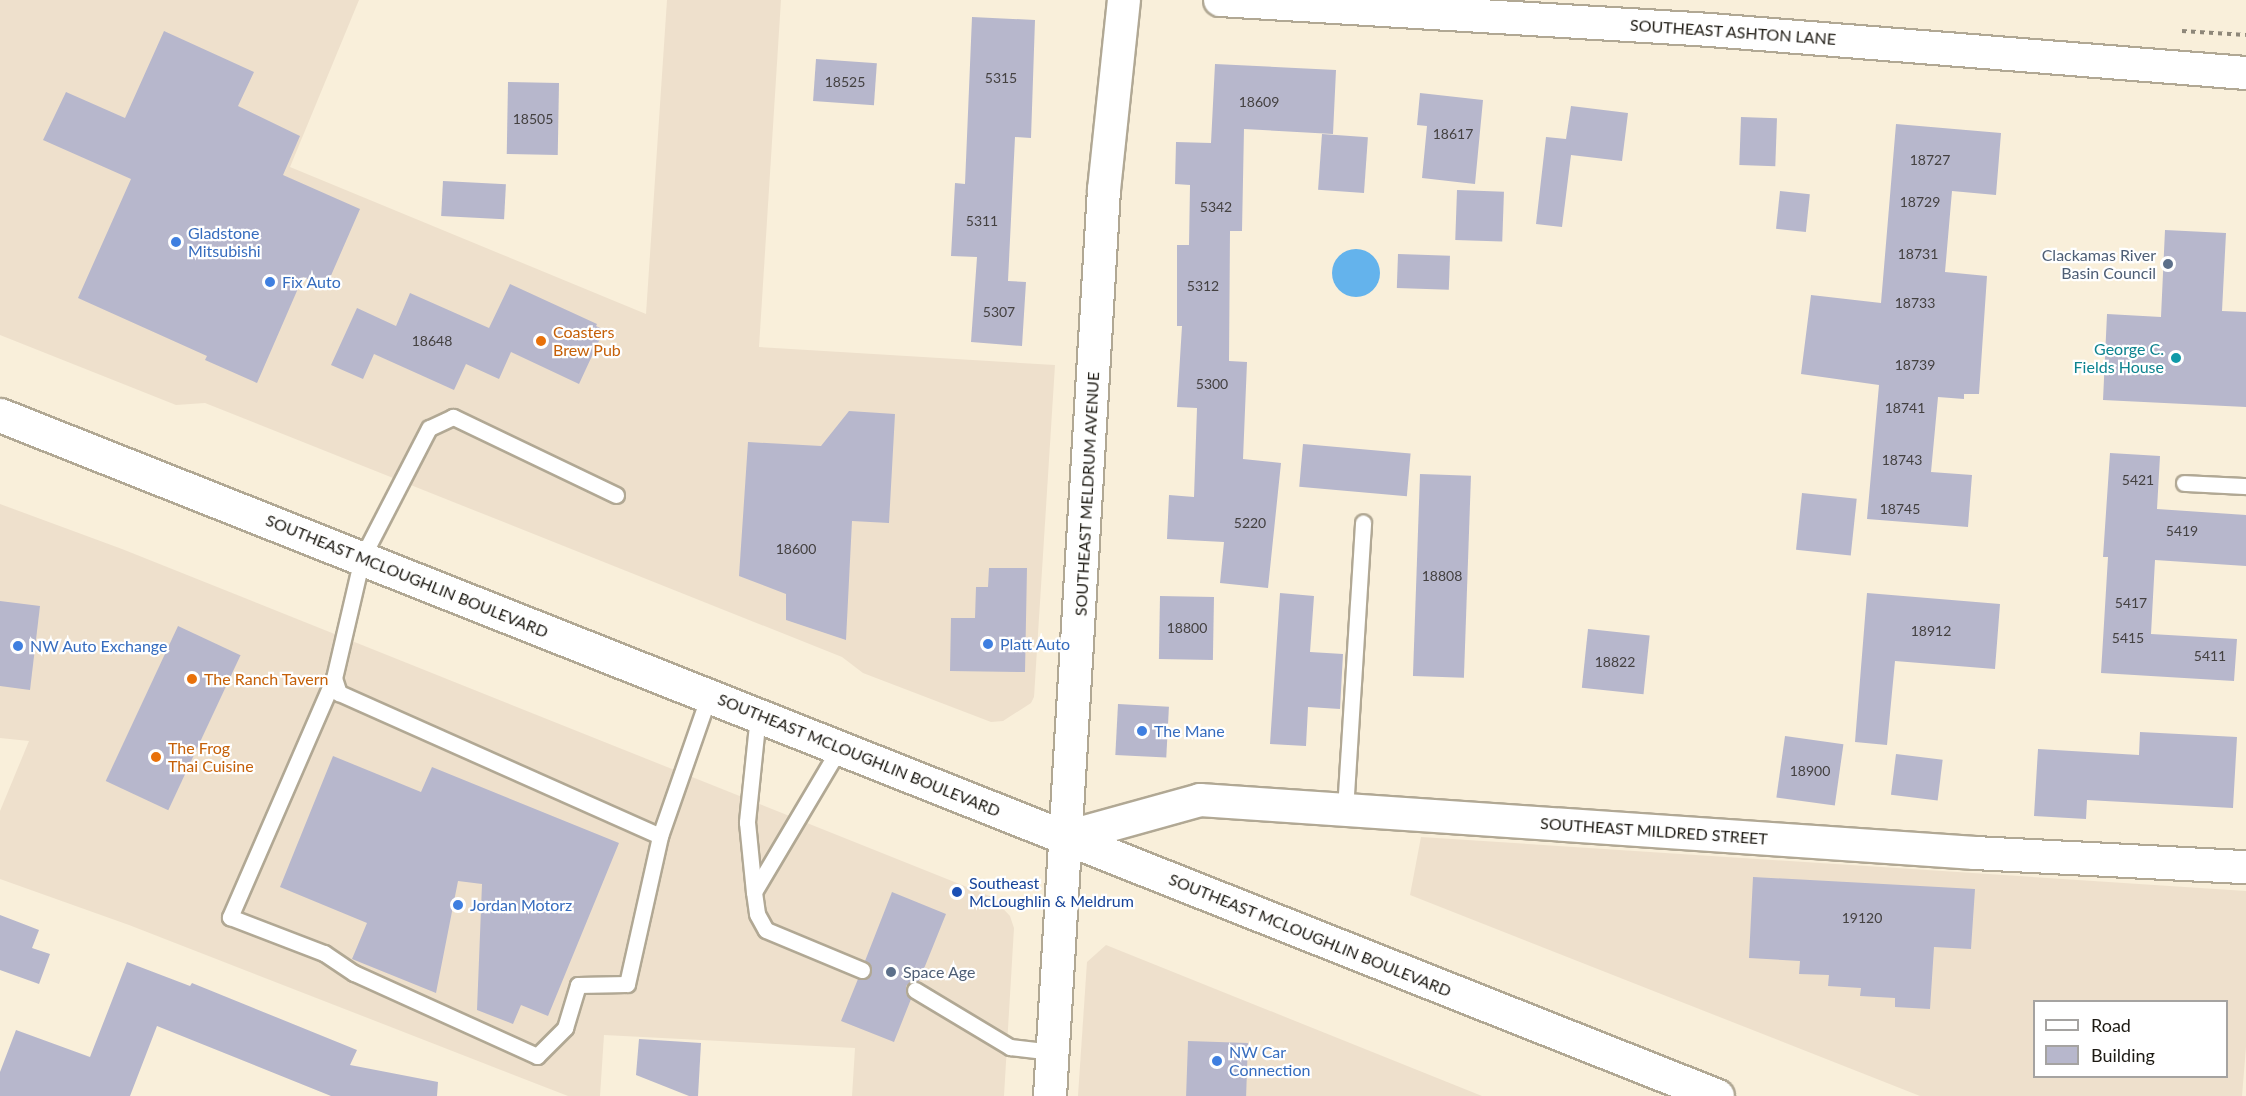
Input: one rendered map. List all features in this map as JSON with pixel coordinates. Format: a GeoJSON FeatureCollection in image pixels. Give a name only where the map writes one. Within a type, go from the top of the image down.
{"type":"FeatureCollection","features":[{"type":"Feature","properties":{"kind":"main road","name":"SOUTHEAST MCLOUGHLIN BOULEVARD"},"geometry":{"type":"LineString","coordinates":[[0,415],[1717,1096]]}},
{"type":"Feature","properties":{"kind":"street","name":"SOUTHEAST MELDRUM AVENUE"},"geometry":{"type":"LineString","coordinates":[[1050,1096],[1104,190],[1124,0]]}},
{"type":"Feature","properties":{"kind":"street","name":"SOUTHEAST ASHTON LANE"},"geometry":{"type":"LineString","coordinates":[[1220,0],[1710,30],[2246,73]]}},
{"type":"Feature","properties":{"kind":"street","name":"SOUTHEAST MILDRED STREET"},"geometry":{"type":"LineString","coordinates":[[1067,837],[1200,800],[1975,853],[2246,867]]}},
{"type":"Feature","properties":{"kind":"lane"},"geometry":{"type":"LineString","coordinates":[[616,495],[453,417],[429,428],[362,558],[334,678],[230,916],[324,953],[354,973],[537,1056],[565,1028],[578,985],[627,984],[660,836],[709,695]]}},
{"type":"Feature","properties":{"kind":"lane"},"geometry":{"type":"LineString","coordinates":[[2184,483],[2246,486]]}},
{"type":"Feature","properties":{"kind":"lane"},"geometry":{"type":"LineString","coordinates":[[1345,810],[1363,523]]}},
{"type":"Feature","properties":{"kind":"lane"},"geometry":{"type":"LineString","coordinates":[[334,678],[339,693],[660,836]]}},
{"type":"Feature","properties":{"kind":"lane"},"geometry":{"type":"LineString","coordinates":[[758,715],[747,822],[757,914],[766,930],[862,970]]}},
{"type":"Feature","properties":{"kind":"lane"},"geometry":{"type":"LineString","coordinates":[[754,892],[840,747]]}},
{"type":"Feature","properties":{"kind":"lane"},"geometry":{"type":"LineString","coordinates":[[915,990],[1010,1047],[1053,1052]]}},
{"type":"Feature","properties":{"kind":"shaded area"},"geometry":{"type":"Polygon","coordinates":[[[0,0],[359,0],[290,167],[646,314],[667,0],[781,0],[759,347],[1055,365],[1034,697],[1031,703],[1003,721],[991,722],[863,673],[842,657],[205,403],[176,405],[0,335],[0,0]]]}},
{"type":"Feature","properties":{"kind":"shaded area"},"geometry":{"type":"Polygon","coordinates":[[[0,504],[122,549],[992,897],[1010,916],[1014,928],[1004,1096],[852,1096],[855,1048],[604,1035],[600,1096],[568,1096],[129,925],[0,879],[0,811],[29,741],[0,738],[0,504]]]}},
{"type":"Feature","properties":{"kind":"shaded area"},"geometry":{"type":"Polygon","coordinates":[[[1421,837],[2246,891],[2246,1047],[2242,1096],[1920,1096],[1410,895],[1421,837]]]}},
{"type":"Feature","properties":{"kind":"shaded area"},"geometry":{"type":"Polygon","coordinates":[[[1106,945],[1482,1096],[1078,1096],[1087,962],[1106,945]]]}},
{"type":"Feature","properties":{"kind":"water"},"geometry":{"type":"Polygon","coordinates":[[[1356,249],[1373,256],[1380,273],[1373,290],[1356,297],[1339,290],[1332,273],[1339,256],[1356,249]]]}},
{"type":"Feature","properties":{"kind":"building"},"geometry":{"type":"Polygon","coordinates":[[[972,17],[1035,20],[1031,138],[1015,137],[1008,281],[1026,282],[1022,346],[971,342],[977,257],[951,256],[955,183],[965,184],[972,17]]]}},
{"type":"Feature","properties":{"kind":"building","name":"Gladstone Mitsubishi"},"geometry":{"type":"Polygon","coordinates":[[[164,31],[254,72],[238,106],[300,136],[283,175],[360,209],[326,287],[303,277],[257,383],[205,360],[207,356],[78,298],[131,179],[43,140],[66,92],[125,118],[164,31]]]}},
{"type":"Feature","properties":{"kind":"building"},"geometry":{"type":"Polygon","coordinates":[[[816,59],[877,63],[874,105],[813,101],[816,59]]]}},
{"type":"Feature","properties":{"kind":"building"},"geometry":{"type":"Polygon","coordinates":[[[1215,64],[1336,70],[1333,134],[1244,129],[1242,231],[1230,231],[1229,361],[1247,362],[1243,459],[1281,463],[1268,588],[1220,583],[1224,542],[1167,539],[1169,495],[1194,497],[1197,408],[1177,407],[1182,326],[1177,326],[1177,245],[1189,245],[1190,185],[1175,184],[1176,142],[1211,143],[1215,64]]]}},
{"type":"Feature","properties":{"kind":"building"},"geometry":{"type":"Polygon","coordinates":[[[508,82],[559,83],[558,155],[507,154],[508,82]]]}},
{"type":"Feature","properties":{"kind":"building"},"geometry":{"type":"Polygon","coordinates":[[[1420,93],[1483,100],[1475,184],[1422,178],[1427,126],[1417,125],[1420,93]]]}},
{"type":"Feature","properties":{"kind":"building"},"geometry":{"type":"Polygon","coordinates":[[[1571,106],[1628,113],[1622,161],[1571,155],[1562,227],[1536,224],[1546,137],[1566,139],[1571,106]]]}},
{"type":"Feature","properties":{"kind":"building"},"geometry":{"type":"Polygon","coordinates":[[[1741,117],[1777,118],[1775,166],[1739,165],[1741,117]]]}},
{"type":"Feature","properties":{"kind":"building"},"geometry":{"type":"Polygon","coordinates":[[[1896,124],[2001,133],[1996,195],[1952,191],[1945,272],[1987,276],[1979,394],[1964,394],[1964,399],[1938,397],[1931,472],[1972,475],[1968,527],[1867,519],[1879,385],[1801,374],[1811,295],[1881,303],[1896,124]]]}},
{"type":"Feature","properties":{"kind":"building"},"geometry":{"type":"Polygon","coordinates":[[[1322,134],[1368,137],[1364,193],[1318,190],[1322,134]]]}},
{"type":"Feature","properties":{"kind":"building"},"geometry":{"type":"Polygon","coordinates":[[[443,181],[506,184],[504,219],[441,216],[443,181]]]}},
{"type":"Feature","properties":{"kind":"building"},"geometry":{"type":"Polygon","coordinates":[[[1457,190],[1504,192],[1502,242],[1455,240],[1457,190]]]}},
{"type":"Feature","properties":{"kind":"building"},"geometry":{"type":"Polygon","coordinates":[[[1780,191],[1810,194],[1806,232],[1776,229],[1780,191]]]}},
{"type":"Feature","properties":{"kind":"building","name":"George C. Fields House"},"geometry":{"type":"Polygon","coordinates":[[[2165,230],[2226,233],[2222,311],[2246,312],[2246,407],[2103,400],[2107,314],[2161,317],[2165,230]]]}},
{"type":"Feature","properties":{"kind":"building"},"geometry":{"type":"Polygon","coordinates":[[[1398,254],[1450,256],[1449,290],[1397,288],[1398,254]]]}},
{"type":"Feature","properties":{"kind":"building"},"geometry":{"type":"Polygon","coordinates":[[[510,284],[597,324],[596,326],[604,330],[579,384],[511,352],[499,379],[466,364],[454,390],[374,354],[363,379],[331,365],[357,308],[396,326],[410,293],[489,328],[510,284]]]}},
{"type":"Feature","properties":{"kind":"building"},"geometry":{"type":"Polygon","coordinates":[[[849,411],[895,414],[889,523],[852,521],[846,640],[786,620],[786,594],[739,576],[748,442],[821,446],[849,411]]]}},
{"type":"Feature","properties":{"kind":"building"},"geometry":{"type":"Polygon","coordinates":[[[1303,444],[1411,453],[1407,496],[1299,487],[1303,444]]]}},
{"type":"Feature","properties":{"kind":"building"},"geometry":{"type":"Polygon","coordinates":[[[2110,453],[2160,456],[2157,509],[2246,515],[2246,566],[2155,560],[2151,634],[2237,639],[2234,681],[2101,673],[2108,557],[2103,557],[2110,453]]]}},
{"type":"Feature","properties":{"kind":"building"},"geometry":{"type":"Polygon","coordinates":[[[1420,474],[1471,476],[1464,678],[1413,676],[1420,474]]]}},
{"type":"Feature","properties":{"kind":"building"},"geometry":{"type":"Polygon","coordinates":[[[1802,493],[1857,499],[1851,555],[1796,550],[1802,493]]]}},
{"type":"Feature","properties":{"kind":"building","name":"Platt Auto"},"geometry":{"type":"Polygon","coordinates":[[[989,568],[1027,568],[1025,672],[950,671],[951,618],[975,618],[976,587],[988,587],[989,568]]]}},
{"type":"Feature","properties":{"kind":"building"},"geometry":{"type":"Polygon","coordinates":[[[1280,593],[1314,596],[1310,652],[1343,654],[1340,709],[1308,707],[1306,746],[1270,744],[1280,593]]]}},
{"type":"Feature","properties":{"kind":"building"},"geometry":{"type":"Polygon","coordinates":[[[1867,593],[2000,604],[1995,669],[1895,661],[1887,745],[1855,742],[1867,593]]]}},
{"type":"Feature","properties":{"kind":"building"},"geometry":{"type":"Polygon","coordinates":[[[1160,596],[1214,597],[1213,660],[1159,659],[1160,596]]]}},
{"type":"Feature","properties":{"kind":"building","name":"NW Auto Exchange"},"geometry":{"type":"Polygon","coordinates":[[[0,601],[40,606],[30,690],[0,686],[0,601]]]}},
{"type":"Feature","properties":{"kind":"building"},"geometry":{"type":"Polygon","coordinates":[[[178,626],[241,655],[168,810],[106,781],[178,626]]]}},
{"type":"Feature","properties":{"kind":"building"},"geometry":{"type":"Polygon","coordinates":[[[1588,629],[1650,635],[1643,694],[1582,688],[1588,629]]]}},
{"type":"Feature","properties":{"kind":"building","name":"The Mane"},"geometry":{"type":"Polygon","coordinates":[[[1118,704],[1169,707],[1166,758],[1115,755],[1118,704]]]}},
{"type":"Feature","properties":{"kind":"building"},"geometry":{"type":"Polygon","coordinates":[[[2140,732],[2237,737],[2233,808],[2087,800],[2086,819],[2034,816],[2038,749],[2139,755],[2140,732]]]}},
{"type":"Feature","properties":{"kind":"building"},"geometry":{"type":"Polygon","coordinates":[[[1785,736],[1843,744],[1835,806],[1776,797],[1785,736]]]}},
{"type":"Feature","properties":{"kind":"building"},"geometry":{"type":"Polygon","coordinates":[[[1896,754],[1943,760],[1938,800],[1891,795],[1896,754]]]}},
{"type":"Feature","properties":{"kind":"building","name":"Jordan Motorz"},"geometry":{"type":"Polygon","coordinates":[[[333,756],[421,792],[432,767],[619,843],[548,1016],[521,1005],[513,1024],[477,1010],[482,884],[458,881],[436,993],[352,959],[367,923],[280,887],[333,756]]]}},
{"type":"Feature","properties":{"kind":"building"},"geometry":{"type":"Polygon","coordinates":[[[1753,877],[1975,889],[1971,949],[1934,947],[1930,1009],[1895,1007],[1895,998],[1860,996],[1861,988],[1828,986],[1829,975],[1799,974],[1800,961],[1749,958],[1753,877]]]}},
{"type":"Feature","properties":{"kind":"building"},"geometry":{"type":"Polygon","coordinates":[[[892,892],[946,914],[919,981],[911,981],[906,986],[906,994],[911,999],[894,1042],[841,1021],[858,979],[867,978],[871,973],[870,965],[865,961],[892,892]]]}},
{"type":"Feature","properties":{"kind":"building"},"geometry":{"type":"Polygon","coordinates":[[[0,915],[39,930],[32,948],[50,954],[39,984],[0,970],[0,915]]]}},
{"type":"Feature","properties":{"kind":"building"},"geometry":{"type":"Polygon","coordinates":[[[127,962],[190,986],[192,983],[357,1050],[350,1065],[438,1082],[437,1096],[331,1096],[157,1026],[130,1096],[0,1096],[0,1072],[16,1030],[90,1057],[127,962]]]}},
{"type":"Feature","properties":{"kind":"building"},"geometry":{"type":"Polygon","coordinates":[[[639,1039],[701,1043],[698,1096],[689,1096],[636,1075],[639,1039]]]}},
{"type":"Feature","properties":{"kind":"building","name":"NW Car Connection"},"geometry":{"type":"Polygon","coordinates":[[[1188,1041],[1248,1043],[1246,1096],[1186,1096],[1188,1041]]]}},
{"type":"Feature","properties":{"kind":"place","name":"Gladstone Mitsubishi"},"geometry":{"type":"Point","coordinates":[176,242]}},
{"type":"Feature","properties":{"kind":"place","name":"Clackamas River Basin Council"},"geometry":{"type":"Point","coordinates":[2168,264]}},
{"type":"Feature","properties":{"kind":"place","name":"Fix Auto"},"geometry":{"type":"Point","coordinates":[270,282]}},
{"type":"Feature","properties":{"kind":"place","name":"Coasters Brew Pub"},"geometry":{"type":"Point","coordinates":[541,341]}},
{"type":"Feature","properties":{"kind":"place","name":"George C. Fields House"},"geometry":{"type":"Point","coordinates":[2176,358]}},
{"type":"Feature","properties":{"kind":"place","name":"Platt Auto"},"geometry":{"type":"Point","coordinates":[988,644]}},
{"type":"Feature","properties":{"kind":"place","name":"NW Auto Exchange"},"geometry":{"type":"Point","coordinates":[18,646]}},
{"type":"Feature","properties":{"kind":"place","name":"The Ranch Tavern"},"geometry":{"type":"Point","coordinates":[192,679]}},
{"type":"Feature","properties":{"kind":"place","name":"The Mane"},"geometry":{"type":"Point","coordinates":[1142,731]}},
{"type":"Feature","properties":{"kind":"place","name":"The Frog Thai Cuisine"},"geometry":{"type":"Point","coordinates":[156,757]}},
{"type":"Feature","properties":{"kind":"place","name":"Southeast McLoughlin & Meldrum"},"geometry":{"type":"Point","coordinates":[957,892]}},
{"type":"Feature","properties":{"kind":"place","name":"Jordan Motorz"},"geometry":{"type":"Point","coordinates":[458,905]}},
{"type":"Feature","properties":{"kind":"place","name":"Space Age"},"geometry":{"type":"Point","coordinates":[891,972]}},
{"type":"Feature","properties":{"kind":"place","name":"NW Car Connection"},"geometry":{"type":"Point","coordinates":[1217,1061]}}]}
